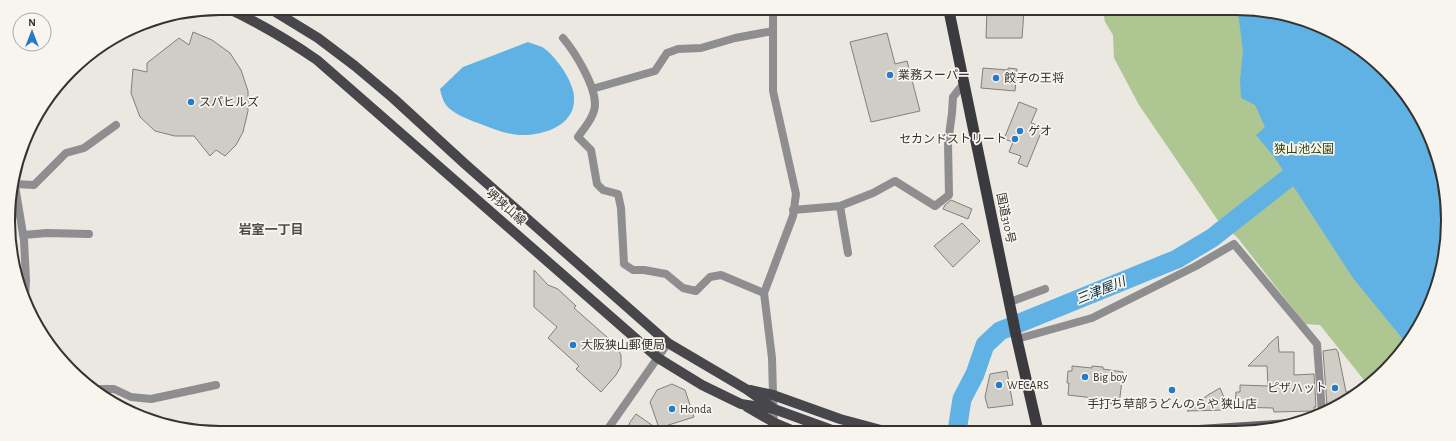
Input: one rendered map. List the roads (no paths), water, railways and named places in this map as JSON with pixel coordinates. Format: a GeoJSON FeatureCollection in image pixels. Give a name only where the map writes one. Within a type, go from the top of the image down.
{"type":"FeatureCollection","features":[{"type":"Feature","properties":{"kind":"highway","name":"国道310号"},"geometry":{"type":"LineString","coordinates":[[950,15],[1037,426]]}},
{"type":"Feature","properties":{"kind":"main road","name":"堺狭山線"},"geometry":{"type":"LineString","coordinates":[[243,15],[255,21],[317,60],[658,358],[702,385],[741,404],[774,409],[821,426]]}},
{"type":"Feature","properties":{"kind":"main road","name":"堺狭山線"},"geometry":{"type":"LineString","coordinates":[[280,15],[318,38],[382,89],[668,343],[746,389],[774,409]]}},
{"type":"Feature","properties":{"kind":"main road"},"geometry":{"type":"LineString","coordinates":[[746,389],[773,395],[840,419],[866,426]]}},
{"type":"Feature","properties":{"kind":"main road"},"geometry":{"type":"LineString","coordinates":[[741,404],[773,426]]}},
{"type":"Feature","properties":{"kind":"street"},"geometry":{"type":"LineString","coordinates":[[773,15],[773,91],[796,194],[793,216],[764,293],[772,358],[774,426]]}},
{"type":"Feature","properties":{"kind":"street"},"geometry":{"type":"LineString","coordinates":[[592,89],[655,71],[668,53],[678,49],[702,48],[735,38],[773,30]]}},
{"type":"Feature","properties":{"kind":"street"},"geometry":{"type":"LineString","coordinates":[[563,38],[572,48],[592,89],[595,104],[590,120],[578,137],[591,150],[597,184],[604,190],[618,194],[621,208],[624,264],[633,270],[644,270],[666,274],[683,288],[696,291],[710,277],[721,275],[764,293]]}},
{"type":"Feature","properties":{"kind":"street"},"geometry":{"type":"LineString","coordinates":[[794,210],[840,206],[873,193],[895,182],[935,206],[949,195],[948,143],[953,97],[964,83]]}},
{"type":"Feature","properties":{"kind":"street"},"geometry":{"type":"LineString","coordinates":[[19,183],[34,185],[66,153],[84,148],[116,125]]}},
{"type":"Feature","properties":{"kind":"street"},"geometry":{"type":"LineString","coordinates":[[17,197],[23,235],[26,286]]}},
{"type":"Feature","properties":{"kind":"street"},"geometry":{"type":"LineString","coordinates":[[840,206],[848,253]]}},
{"type":"Feature","properties":{"kind":"street"},"geometry":{"type":"LineString","coordinates":[[23,235],[47,233],[89,234]]}},
{"type":"Feature","properties":{"kind":"street"},"geometry":{"type":"LineString","coordinates":[[1017,337],[1092,318],[1196,266],[1234,244],[1317,344],[1322,407]]}},
{"type":"Feature","properties":{"kind":"street"},"geometry":{"type":"LineString","coordinates":[[1010,302],[1045,290]]}},
{"type":"Feature","properties":{"kind":"street"},"geometry":{"type":"LineString","coordinates":[[610,426],[668,343]]}},
{"type":"Feature","properties":{"kind":"street"},"geometry":{"type":"LineString","coordinates":[[103,389],[114,389],[131,397],[151,399],[216,386]]}},
{"type":"Feature","properties":{"kind":"water"},"geometry":{"type":"Polygon","coordinates":[[[1238,15],[1249,15],[1289,22],[1326,36],[1361,57],[1381,75],[1399,95],[1420,130],[1430,154],[1437,180],[1441,207],[1441,234],[1437,261],[1430,287],[1420,311],[1403,339],[1353,278],[1275,158],[1256,135],[1265,127],[1255,105],[1241,98],[1240,80],[1243,51],[1238,15]]]}},
{"type":"Feature","properties":{"kind":"water"},"geometry":{"type":"Polygon","coordinates":[[[528,42],[542,47],[549,53],[561,66],[569,80],[574,95],[573,107],[564,122],[538,134],[519,135],[498,130],[466,118],[452,111],[446,105],[440,89],[463,67],[528,42]]]}},
{"type":"Feature","properties":{"kind":"waterway","name":"三津屋川"},"geometry":{"type":"LineString","coordinates":[[958,426],[962,399],[975,374],[985,345],[1000,331],[1177,259],[1212,238],[1287,179]]}},
{"type":"Feature","properties":{"kind":"place","name":"業務スーパー"},"geometry":{"type":"Point","coordinates":[890,75]}},
{"type":"Feature","properties":{"kind":"place","name":"餃子の王将"},"geometry":{"type":"Point","coordinates":[996,78]}},
{"type":"Feature","properties":{"kind":"place","name":"スパヒルズ"},"geometry":{"type":"Point","coordinates":[191,102]}},
{"type":"Feature","properties":{"kind":"place","name":"ゲオ"},"geometry":{"type":"Point","coordinates":[1020,131]}},
{"type":"Feature","properties":{"kind":"place","name":"セカンドストリート"},"geometry":{"type":"Point","coordinates":[1015,139]}},
{"type":"Feature","properties":{"kind":"place","name":"大阪狭山郵便局"},"geometry":{"type":"Point","coordinates":[573,345]}},
{"type":"Feature","properties":{"kind":"place","name":"Big boy"},"geometry":{"type":"Point","coordinates":[1085,377]}},
{"type":"Feature","properties":{"kind":"place","name":"WECARS"},"geometry":{"type":"Point","coordinates":[999,385]}},
{"type":"Feature","properties":{"kind":"place","name":"ピザハット"},"geometry":{"type":"Point","coordinates":[1335,388]}},
{"type":"Feature","properties":{"kind":"place","name":"手打ち草部うどんのらや 狭山店"},"geometry":{"type":"Point","coordinates":[1172,390]}},
{"type":"Feature","properties":{"kind":"place","name":"Honda"},"geometry":{"type":"Point","coordinates":[672,409]}},
{"type":"Feature","properties":{"kind":"district","name":"岩室一丁目"},"geometry":{"type":"Point","coordinates":[271,230]}},
{"type":"Feature","properties":{"kind":"park label","name":"狭山池公園"},"geometry":{"type":"Point","coordinates":[1304,149]}}]}
